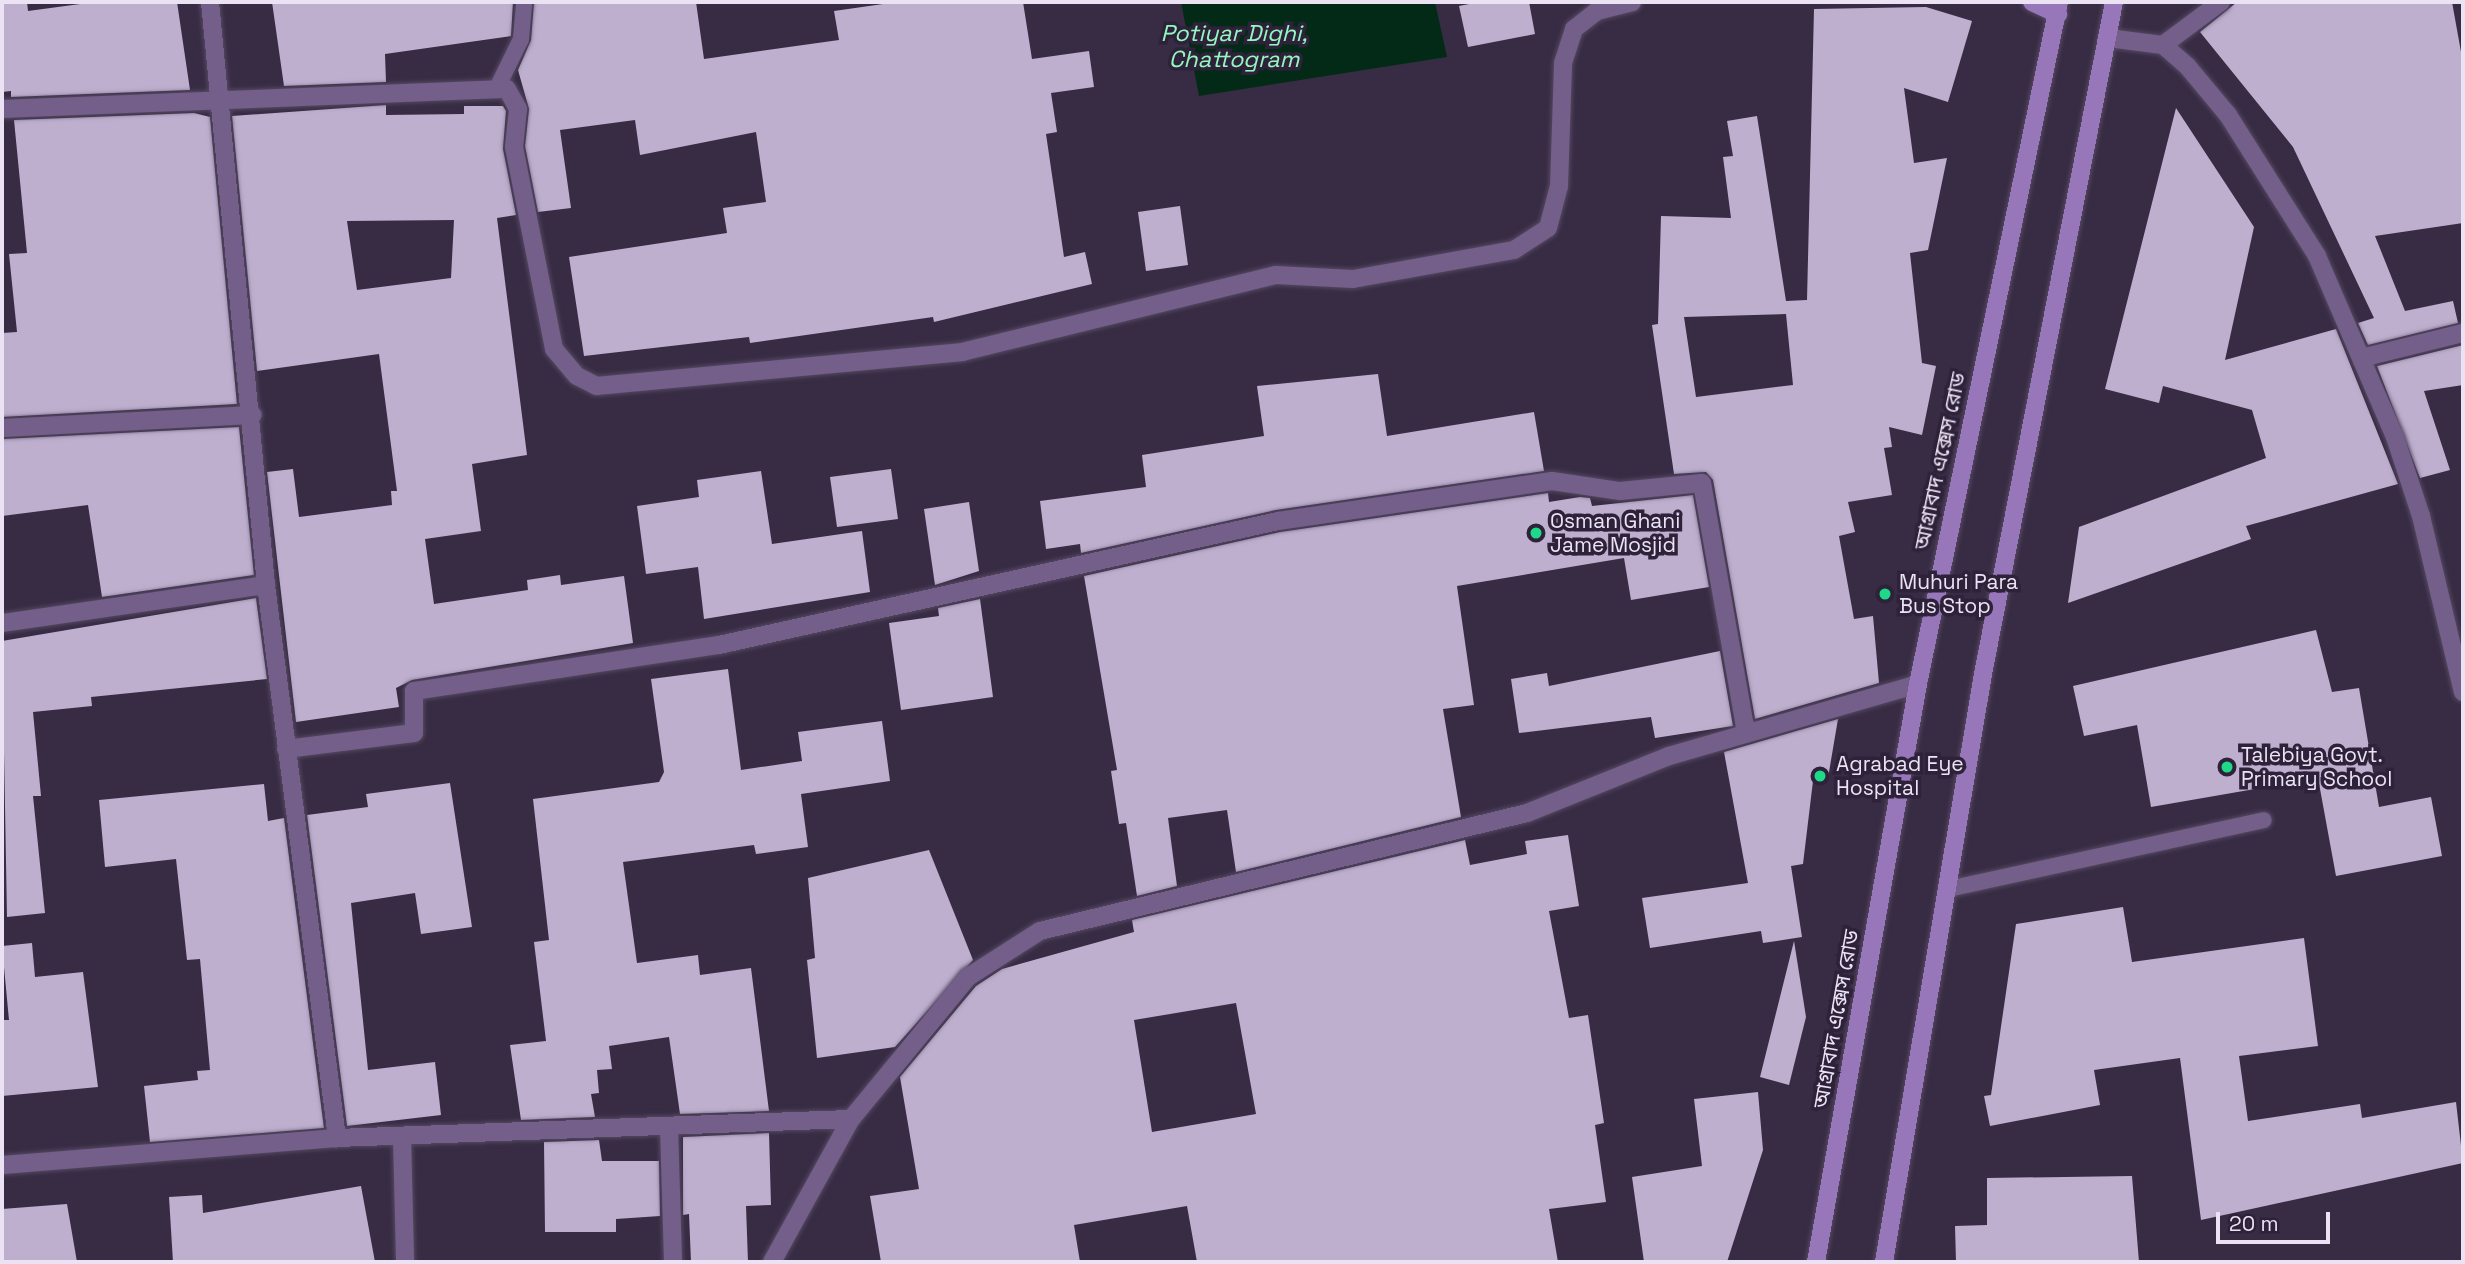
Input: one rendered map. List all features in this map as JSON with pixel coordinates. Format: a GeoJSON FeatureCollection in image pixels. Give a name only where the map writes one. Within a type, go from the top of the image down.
{"type":"FeatureCollection","features":[{"type":"Feature","properties":{"kind":"main road"},"geometry":{"type":"LineString","coordinates":[[2032,2],[2058,8]]}},
{"type":"Feature","properties":{"kind":"main road"},"geometry":{"type":"LineString","coordinates":[[1884,1262],[1983,674],[2113,2]]}},
{"type":"Feature","properties":{"kind":"main road","name":"আগ্রাবাদ এক্সেস রোড"},"geometry":{"type":"LineString","coordinates":[[1816,1262],[1918,684],[2058,8]]}},
{"type":"Feature","properties":{"kind":"street"},"geometry":{"type":"LineString","coordinates":[[210,2],[215,102],[253,415],[266,585],[337,1138]]}},
{"type":"Feature","properties":{"kind":"street"},"geometry":{"type":"LineString","coordinates":[[2,109],[507,89],[518,109],[514,147],[555,349],[577,376],[597,386],[962,352],[1276,275],[1353,279],[1514,250],[1548,228],[1559,186],[1563,63],[1574,29],[1597,11],[1632,2]]}},
{"type":"Feature","properties":{"kind":"street"},"geometry":{"type":"LineString","coordinates":[[2163,45],[2221,2]]}},
{"type":"Feature","properties":{"kind":"street"},"geometry":{"type":"LineString","coordinates":[[2108,38],[2163,45],[2228,115],[2317,256],[2365,357],[2421,516],[2463,692]]}},
{"type":"Feature","properties":{"kind":"street"},"geometry":{"type":"LineString","coordinates":[[2365,357],[2463,333]]}},
{"type":"Feature","properties":{"kind":"street"},"geometry":{"type":"LineString","coordinates":[[2,429],[253,415]]}},
{"type":"Feature","properties":{"kind":"street"},"geometry":{"type":"LineString","coordinates":[[286,749],[414,733],[414,691],[719,645],[1278,521],[1552,481],[1620,491],[1702,483],[1746,733]]}},
{"type":"Feature","properties":{"kind":"street"},"geometry":{"type":"LineString","coordinates":[[2,623],[266,585]]}},
{"type":"Feature","properties":{"kind":"street"},"geometry":{"type":"LineString","coordinates":[[772,1262],[851,1119],[968,977],[1040,931],[1527,813],[1746,733],[1918,684]]}},
{"type":"Feature","properties":{"kind":"street"},"geometry":{"type":"LineString","coordinates":[[2,1165],[337,1138],[851,1119]]}},
{"type":"Feature","properties":{"kind":"street"},"geometry":{"type":"LineString","coordinates":[[669,1126],[673,1262]]}},
{"type":"Feature","properties":{"kind":"street"},"geometry":{"type":"LineString","coordinates":[[402,1136],[405,1262]]}},
{"type":"Feature","properties":{"kind":"lane"},"geometry":{"type":"LineString","coordinates":[[496,88],[521,38],[524,2]]}},
{"type":"Feature","properties":{"kind":"lane"},"geometry":{"type":"LineString","coordinates":[[1948,889],[2264,820]]}},
{"type":"Feature","properties":{"kind":"water","name":"Potiyar Dighi, Chattogram"},"geometry":{"type":"Polygon","coordinates":[[[1181,2],[1435,2],[1447,57],[1199,96],[1181,2]]]}},
{"type":"Feature","properties":{"kind":"building"},"geometry":{"type":"Polygon","coordinates":[[[2,2],[27,2],[28,11],[95,2],[177,2],[190,90],[11,97],[11,91],[2,92],[2,2]]]}},
{"type":"Feature","properties":{"kind":"building"},"geometry":{"type":"Polygon","coordinates":[[[272,2],[513,2],[511,36],[385,54],[386,82],[284,86],[272,2]]]}},
{"type":"Feature","properties":{"kind":"building"},"geometry":{"type":"Polygon","coordinates":[[[534,2],[696,2],[704,59],[839,40],[834,11],[897,2],[1023,2],[1032,59],[1089,51],[1094,87],[1051,93],[1057,132],[1046,134],[1064,257],[1085,252],[1092,284],[934,322],[933,317],[750,343],[749,337],[584,356],[569,257],[727,233],[723,208],[766,202],[756,132],[640,155],[635,120],[560,130],[571,208],[538,212],[525,146],[529,109],[518,70],[531,40],[534,2]]]}},
{"type":"Feature","properties":{"kind":"building"},"geometry":{"type":"Polygon","coordinates":[[[1479,2],[1529,2],[1535,34],[1468,47],[1459,6],[1479,2]]]}},
{"type":"Feature","properties":{"kind":"building"},"geometry":{"type":"Polygon","coordinates":[[[2237,2],[2452,2],[2463,63],[2463,223],[2375,236],[2405,311],[2453,301],[2458,323],[2368,345],[2358,323],[2374,318],[2293,147],[2200,32],[2237,2]]]}},
{"type":"Feature","properties":{"kind":"building"},"geometry":{"type":"Polygon","coordinates":[[[1926,7],[1972,21],[1948,102],[1904,88],[1914,163],[1947,158],[1928,250],[1910,253],[1922,363],[1936,366],[1922,435],[1889,427],[1892,447],[1884,448],[1892,495],[1848,502],[1855,532],[1839,536],[1854,619],[1873,616],[1879,683],[1755,719],[1713,480],[1706,472],[1674,474],[1652,325],[1658,324],[1661,216],[1731,218],[1723,157],[1733,156],[1727,121],[1757,116],[1786,301],[1807,300],[1814,9],[1926,7]],[[1786,314],[1684,317],[1696,397],[1793,385],[1786,314]]]}},
{"type":"Feature","properties":{"kind":"building"},"geometry":{"type":"Polygon","coordinates":[[[386,105],[386,115],[464,114],[464,106],[503,106],[506,111],[503,149],[516,215],[497,218],[527,455],[472,464],[481,531],[425,539],[434,604],[528,590],[527,580],[560,575],[561,585],[624,576],[633,643],[412,680],[396,688],[399,707],[296,722],[267,472],[293,469],[299,517],[392,505],[391,491],[397,491],[379,354],[257,371],[232,116],[386,105]],[[454,220],[347,221],[357,290],[451,278],[454,220]]]}},
{"type":"Feature","properties":{"kind":"building"},"geometry":{"type":"Polygon","coordinates":[[[2176,108],[2254,227],[2225,360],[2336,329],[2398,484],[2246,526],[2251,539],[2068,603],[2079,527],[2266,458],[2252,410],[2163,386],[2159,403],[2105,389],[2176,108]]]}},
{"type":"Feature","properties":{"kind":"building"},"geometry":{"type":"Polygon","coordinates":[[[194,113],[210,117],[237,404],[2,417],[2,333],[17,332],[9,254],[27,253],[14,120],[194,113]]]}},
{"type":"Feature","properties":{"kind":"building"},"geometry":{"type":"Polygon","coordinates":[[[1180,206],[1188,265],[1146,271],[1138,212],[1180,206]]]}},
{"type":"Feature","properties":{"kind":"building"},"geometry":{"type":"Polygon","coordinates":[[[2463,345],[2463,385],[2424,391],[2450,470],[2420,478],[2377,366],[2463,345]]]}},
{"type":"Feature","properties":{"kind":"building"},"geometry":{"type":"Polygon","coordinates":[[[1378,374],[1387,436],[1534,412],[1544,471],[1276,510],[1081,553],[1080,544],[1046,549],[1040,501],[1146,487],[1142,455],[1264,436],[1257,386],[1378,374]]]}},
{"type":"Feature","properties":{"kind":"building"},"geometry":{"type":"Polygon","coordinates":[[[239,427],[254,575],[102,597],[88,505],[2,516],[2,439],[239,427]]]}},
{"type":"Feature","properties":{"kind":"building"},"geometry":{"type":"Polygon","coordinates":[[[891,469],[898,519],[837,527],[830,477],[891,469]]]}},
{"type":"Feature","properties":{"kind":"building"},"geometry":{"type":"Polygon","coordinates":[[[761,471],[772,544],[862,531],[870,592],[704,619],[698,567],[646,574],[637,506],[699,497],[697,480],[761,471]]]}},
{"type":"Feature","properties":{"kind":"building"},"geometry":{"type":"Polygon","coordinates":[[[1548,493],[1549,502],[1580,497],[1590,498],[1592,506],[1693,495],[1709,587],[1631,600],[1624,558],[1457,586],[1474,705],[1443,709],[1461,817],[1236,872],[1227,810],[1168,818],[1177,886],[1137,896],[1126,823],[1119,824],[1111,771],[1117,770],[1084,576],[1280,532],[1548,493]]]}},
{"type":"Feature","properties":{"kind":"building"},"geometry":{"type":"Polygon","coordinates":[[[969,502],[979,571],[935,585],[924,509],[969,502]]]}},
{"type":"Feature","properties":{"kind":"building"},"geometry":{"type":"Polygon","coordinates":[[[256,598],[267,679],[91,697],[92,706],[33,712],[41,796],[33,796],[45,913],[7,917],[2,641],[256,598]]]}},
{"type":"Feature","properties":{"kind":"building"},"geometry":{"type":"Polygon","coordinates":[[[980,599],[993,697],[901,710],[889,623],[939,616],[938,608],[980,599]]]}},
{"type":"Feature","properties":{"kind":"building"},"geometry":{"type":"Polygon","coordinates":[[[2316,630],[2332,692],[2359,688],[2379,807],[2431,797],[2442,856],[2336,876],[2318,778],[2151,807],[2137,725],[2084,736],[2073,686],[2316,630]]]}},
{"type":"Feature","properties":{"kind":"building"},"geometry":{"type":"Polygon","coordinates":[[[1720,651],[1733,726],[1655,738],[1651,717],[1519,733],[1511,679],[1547,673],[1549,686],[1720,651]]]}},
{"type":"Feature","properties":{"kind":"building"},"geometry":{"type":"Polygon","coordinates":[[[728,669],[741,770],[802,761],[798,732],[882,721],[890,781],[801,794],[808,847],[756,854],[754,845],[623,862],[637,963],[698,955],[700,975],[751,968],[769,1111],[680,1114],[669,1037],[609,1046],[612,1069],[597,1070],[599,1093],[591,1094],[595,1117],[521,1120],[510,1045],[546,1041],[534,942],[549,940],[533,799],[659,782],[664,772],[651,679],[728,669]]]}},
{"type":"Feature","properties":{"kind":"building"},"geometry":{"type":"Polygon","coordinates":[[[1838,719],[1828,778],[1813,781],[1803,864],[1791,866],[1802,937],[1763,943],[1761,931],[1650,948],[1642,898],[1748,883],[1724,752],[1838,719]]]}},
{"type":"Feature","properties":{"kind":"building"},"geometry":{"type":"Polygon","coordinates":[[[450,783],[472,927],[421,934],[415,893],[351,903],[368,1070],[435,1062],[441,1115],[347,1126],[307,815],[368,807],[366,794],[450,783]]]}},
{"type":"Feature","properties":{"kind":"building"},"geometry":{"type":"Polygon","coordinates":[[[264,784],[268,821],[284,818],[324,1128],[150,1142],[144,1086],[198,1080],[197,1071],[210,1070],[200,959],[187,960],[176,859],[105,867],[99,800],[264,784]]]}},
{"type":"Feature","properties":{"kind":"building"},"geometry":{"type":"Polygon","coordinates":[[[1568,835],[1579,906],[1549,911],[1569,1018],[1588,1015],[1604,1123],[1595,1125],[1606,1202],[1549,1209],[1558,1262],[1197,1262],[1187,1206],[1074,1225],[1080,1262],[881,1262],[870,1196],[919,1189],[900,1077],[976,986],[1002,969],[1134,932],[1132,920],[1465,840],[1470,865],[1527,854],[1525,841],[1568,835]],[[1236,1003],[1134,1020],[1152,1132],[1256,1114],[1236,1003]]]}},
{"type":"Feature","properties":{"kind":"building"},"geometry":{"type":"Polygon","coordinates":[[[929,850],[973,960],[895,1047],[817,1058],[807,960],[815,958],[808,878],[929,850]]]}},
{"type":"Feature","properties":{"kind":"building"},"geometry":{"type":"Polygon","coordinates":[[[2123,907],[2132,962],[2304,938],[2318,1046],[2239,1056],[2248,1121],[2360,1104],[2362,1118],[2456,1102],[2463,1163],[2201,1220],[2180,1058],[2094,1070],[2100,1105],[1990,1126],[1984,1096],[1991,1095],[2016,924],[2123,907]]]}},
{"type":"Feature","properties":{"kind":"building"},"geometry":{"type":"Polygon","coordinates":[[[1794,941],[1806,1017],[1789,1085],[1760,1077],[1794,941]]]}},
{"type":"Feature","properties":{"kind":"building"},"geometry":{"type":"Polygon","coordinates":[[[32,943],[35,977],[83,972],[98,1087],[2,1096],[2,1020],[9,1020],[2,946],[32,943]]]}},
{"type":"Feature","properties":{"kind":"building"},"geometry":{"type":"Polygon","coordinates":[[[1758,1092],[1763,1150],[1727,1262],[1644,1262],[1632,1177],[1702,1166],[1694,1099],[1758,1092]]]}},
{"type":"Feature","properties":{"kind":"building"},"geometry":{"type":"Polygon","coordinates":[[[769,1133],[771,1205],[746,1206],[748,1262],[691,1262],[689,1214],[683,1215],[683,1137],[769,1133]]]}},
{"type":"Feature","properties":{"kind":"building"},"geometry":{"type":"Polygon","coordinates":[[[599,1140],[602,1161],[659,1161],[660,1216],[616,1219],[616,1232],[545,1232],[544,1142],[599,1140]]]}},
{"type":"Feature","properties":{"kind":"building"},"geometry":{"type":"Polygon","coordinates":[[[2132,1176],[2139,1262],[1956,1262],[1955,1226],[1987,1225],[1987,1178],[2132,1176]]]}},
{"type":"Feature","properties":{"kind":"building"},"geometry":{"type":"Polygon","coordinates":[[[361,1186],[375,1262],[173,1262],[169,1197],[202,1195],[203,1213],[361,1186]]]}},
{"type":"Feature","properties":{"kind":"building"},"geometry":{"type":"Polygon","coordinates":[[[67,1204],[77,1262],[2,1262],[2,1209],[67,1204]]]}},
{"type":"Feature","properties":{"kind":"place","name":"Osman Ghani Jame Mosjid"},"geometry":{"type":"Point","coordinates":[1536,533]}},
{"type":"Feature","properties":{"kind":"place","name":"Muhuri Para Bus Stop"},"geometry":{"type":"Point","coordinates":[1885,594]}},
{"type":"Feature","properties":{"kind":"place","name":"Talebiya Govt. Primary School"},"geometry":{"type":"Point","coordinates":[2227,767]}},
{"type":"Feature","properties":{"kind":"place","name":"Agrabad Eye Hospital"},"geometry":{"type":"Point","coordinates":[1820,776]}}]}
